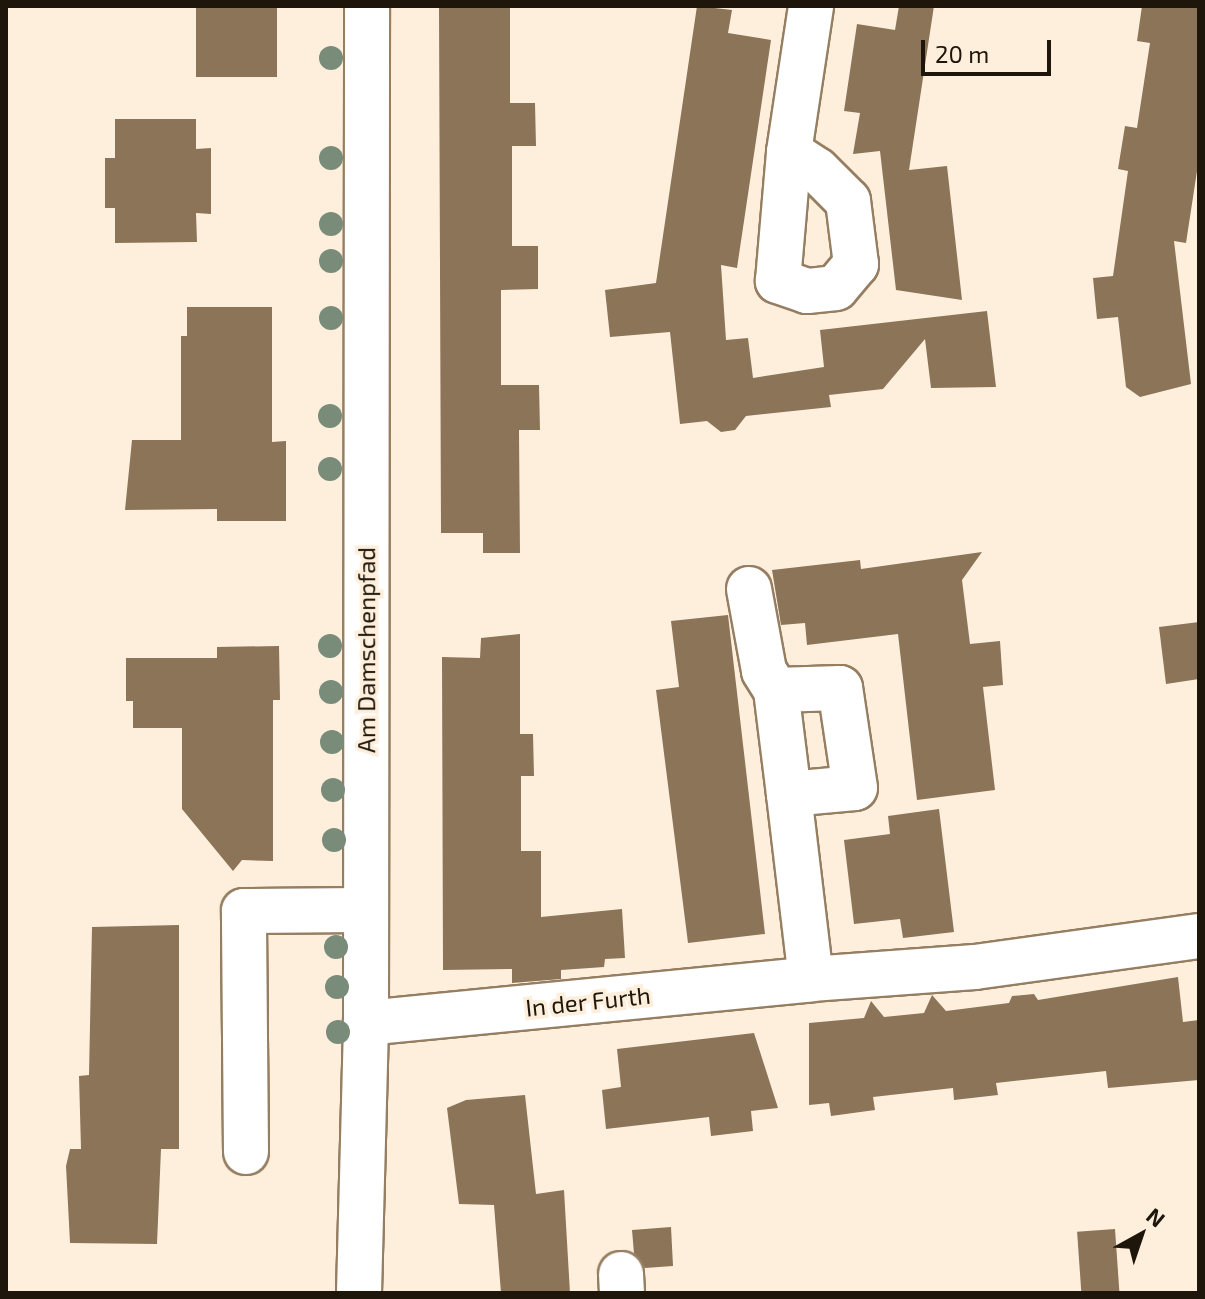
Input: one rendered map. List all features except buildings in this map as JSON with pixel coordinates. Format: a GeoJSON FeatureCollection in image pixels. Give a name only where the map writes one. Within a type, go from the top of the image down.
{"type":"FeatureCollection","features":[{"type":"Feature","properties":{"kind":"street","name":"Am Damschenpfad"},"geometry":{"type":"LineString","coordinates":[[359,1293],[366,1023],[367,6]]}},
{"type":"Feature","properties":{"kind":"street"},"geometry":{"type":"LineString","coordinates":[[789,152],[811,6]]}},
{"type":"Feature","properties":{"kind":"street"},"geometry":{"type":"LineString","coordinates":[[749,589],[764,671],[776,690],[811,979]]}},
{"type":"Feature","properties":{"kind":"street"},"geometry":{"type":"LineString","coordinates":[[776,690],[840,688],[855,788],[789,794]]}},
{"type":"Feature","properties":{"kind":"street"},"geometry":{"type":"LineString","coordinates":[[246,1152],[244,911],[366,910]]}},
{"type":"Feature","properties":{"kind":"street","name":"In der Furth"},"geometry":{"type":"LineString","coordinates":[[366,1023],[811,979],[975,967],[1199,936]]}}]}
